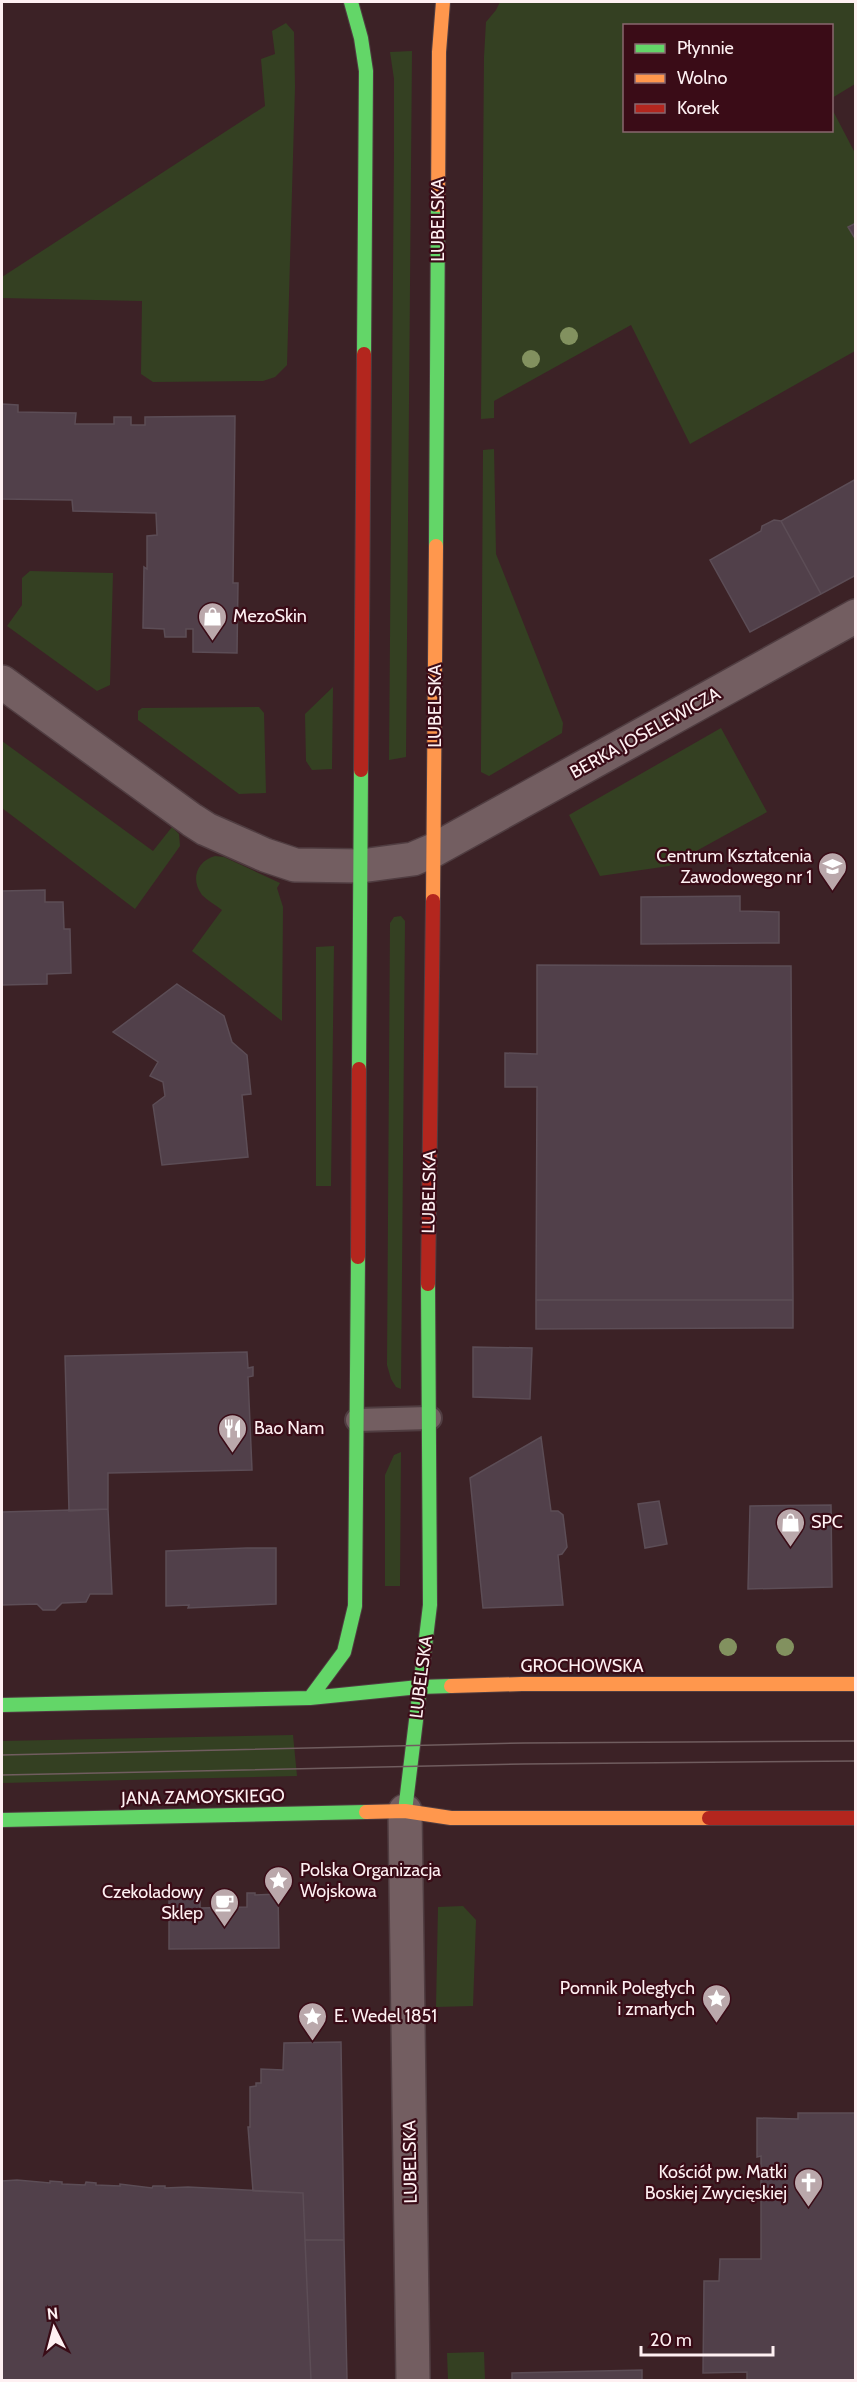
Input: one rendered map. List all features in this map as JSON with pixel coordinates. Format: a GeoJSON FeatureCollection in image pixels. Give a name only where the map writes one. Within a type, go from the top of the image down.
{"type":"FeatureCollection","features":[{"type":"Feature","properties":{"kind":"street"},"geometry":{"type":"LineString","coordinates":[[2,1705],[310,1698],[344,1652],[355,1606],[366,71],[361,38],[351,2]]}},
{"type":"Feature","properties":{"kind":"street","name":"LUBELSKA"},"geometry":{"type":"LineString","coordinates":[[413,2380],[405,1811],[430,1605],[428,1269],[434,850],[439,63],[443,2]]}},
{"type":"Feature","properties":{"kind":"street","name":"BERKA JOSELEWICZA"},"geometry":{"type":"LineString","coordinates":[[361,866],[413,859],[434,850],[855,616]]}},
{"type":"Feature","properties":{"kind":"street"},"geometry":{"type":"LineString","coordinates":[[2,682],[206,829],[264,855],[295,865],[361,866]]}},
{"type":"Feature","properties":{"kind":"street","name":"GROCHOWSKA"},"geometry":{"type":"LineString","coordinates":[[310,1698],[419,1687],[563,1684],[855,1684]]}},
{"type":"Feature","properties":{"kind":"street"},"geometry":{"type":"LineString","coordinates":[[405,1811],[451,1818],[855,1818]]}},
{"type":"Feature","properties":{"kind":"street","name":"JANA ZAMOYSKIEGO"},"geometry":{"type":"LineString","coordinates":[[2,1820],[405,1811]]}},
{"type":"Feature","properties":{"kind":"lane"},"geometry":{"type":"LineString","coordinates":[[357,1420],[430,1418]]}},
{"type":"Feature","properties":{"kind":"green space"},"geometry":{"type":"Polygon","coordinates":[[[500,2],[855,2],[855,84],[833,97],[833,24],[623,24],[623,132],[833,132],[833,111],[855,153],[855,223],[849,227],[855,240],[855,351],[690,444],[631,325],[494,401],[494,418],[481,419],[484,57],[486,22],[500,2]]]}},
{"type":"Feature","properties":{"kind":"green space"},"geometry":{"type":"Polygon","coordinates":[[[286,23],[294,32],[295,87],[287,365],[275,377],[263,381],[153,382],[141,374],[142,301],[2,298],[2,277],[265,106],[261,59],[275,54],[272,31],[286,23]]]}},
{"type":"Feature","properties":{"kind":"green space"},"geometry":{"type":"Polygon","coordinates":[[[412,51],[406,757],[389,760],[394,152],[394,79],[390,52],[412,51]]]}},
{"type":"Feature","properties":{"kind":"green space"},"geometry":{"type":"Polygon","coordinates":[[[494,449],[496,554],[563,723],[562,733],[489,776],[481,772],[483,450],[494,449]]]}},
{"type":"Feature","properties":{"kind":"green space"},"geometry":{"type":"Polygon","coordinates":[[[30,571],[113,573],[110,685],[97,691],[7,626],[22,605],[22,578],[30,571]]]}},
{"type":"Feature","properties":{"kind":"green space"},"geometry":{"type":"Polygon","coordinates":[[[333,687],[332,769],[312,770],[306,761],[305,714],[333,687]]]}},
{"type":"Feature","properties":{"kind":"green space"},"geometry":{"type":"Polygon","coordinates":[[[259,707],[264,713],[266,793],[239,794],[138,720],[138,711],[142,708],[259,707]]]}},
{"type":"Feature","properties":{"kind":"green space"},"geometry":{"type":"Polygon","coordinates":[[[721,728],[767,812],[669,866],[600,876],[569,815],[721,728]]]}},
{"type":"Feature","properties":{"kind":"green space"},"geometry":{"type":"Polygon","coordinates":[[[2,741],[153,851],[172,827],[179,834],[180,846],[135,909],[2,808],[2,741]]]}},
{"type":"Feature","properties":{"kind":"green space"},"geometry":{"type":"Polygon","coordinates":[[[215,856],[224,857],[280,883],[277,888],[283,907],[282,1021],[192,951],[222,910],[202,895],[196,883],[200,866],[215,856]]]}},
{"type":"Feature","properties":{"kind":"green space"},"geometry":{"type":"Polygon","coordinates":[[[401,916],[405,921],[401,1389],[396,1387],[391,1379],[387,1365],[390,923],[394,917],[401,916]]]}},
{"type":"Feature","properties":{"kind":"green space"},"geometry":{"type":"Polygon","coordinates":[[[334,946],[331,1186],[316,1186],[316,947],[334,946]]]}},
{"type":"Feature","properties":{"kind":"green space"},"geometry":{"type":"Polygon","coordinates":[[[401,1452],[400,1586],[385,1586],[385,1475],[394,1455],[401,1452]]]}},
{"type":"Feature","properties":{"kind":"green space"},"geometry":{"type":"Polygon","coordinates":[[[293,1735],[297,1776],[2,1783],[2,1741],[293,1735]]]}},
{"type":"Feature","properties":{"kind":"green space"},"geometry":{"type":"Polygon","coordinates":[[[463,1906],[476,1920],[473,2006],[436,2007],[438,1907],[463,1906]]]}},
{"type":"Feature","properties":{"kind":"green space"},"geometry":{"type":"Polygon","coordinates":[[[484,2352],[485,2380],[448,2380],[447,2353],[484,2352]]]}},
{"type":"Feature","properties":{"kind":"building"},"geometry":{"type":"Polygon","coordinates":[[[856,223],[856,240],[848,227],[856,223]]]}},
{"type":"Feature","properties":{"kind":"building"},"geometry":{"type":"Polygon","coordinates":[[[2,404],[18,405],[18,412],[76,413],[75,424],[114,424],[114,417],[131,417],[131,425],[145,425],[145,417],[235,416],[233,583],[238,583],[237,653],[193,652],[193,629],[186,629],[186,637],[165,637],[164,629],[143,628],[147,536],[157,535],[156,513],[73,511],[72,500],[2,499],[2,404]]]}},
{"type":"Feature","properties":{"kind":"building"},"geometry":{"type":"Polygon","coordinates":[[[856,479],[856,575],[821,594],[781,521],[856,479]]]}},
{"type":"Feature","properties":{"kind":"building"},"geometry":{"type":"Polygon","coordinates":[[[774,520],[781,521],[821,594],[750,632],[710,560],[761,531],[762,526],[774,520]]]}},
{"type":"Feature","properties":{"kind":"building"},"geometry":{"type":"Polygon","coordinates":[[[45,890],[45,902],[63,902],[64,929],[70,929],[71,973],[47,974],[47,984],[2,985],[2,891],[45,890]]]}},
{"type":"Feature","properties":{"kind":"building"},"geometry":{"type":"Polygon","coordinates":[[[740,896],[740,911],[779,912],[779,943],[641,944],[641,897],[740,896]]]}},
{"type":"Feature","properties":{"kind":"building"},"geometry":{"type":"Polygon","coordinates":[[[537,965],[791,966],[793,1300],[536,1300],[537,1087],[505,1087],[505,1053],[537,1054],[537,965]]]}},
{"type":"Feature","properties":{"kind":"building"},"geometry":{"type":"Polygon","coordinates":[[[177,984],[224,1016],[232,1042],[247,1055],[251,1094],[242,1095],[248,1157],[162,1165],[153,1105],[165,1096],[163,1082],[150,1076],[158,1062],[113,1032],[177,984]]]}},
{"type":"Feature","properties":{"kind":"building"},"geometry":{"type":"Polygon","coordinates":[[[536,1300],[793,1300],[793,1328],[536,1329],[536,1300]]]}},
{"type":"Feature","properties":{"kind":"building"},"geometry":{"type":"Polygon","coordinates":[[[473,1347],[532,1348],[530,1399],[473,1397],[473,1347]]]}},
{"type":"Feature","properties":{"kind":"building"},"geometry":{"type":"Polygon","coordinates":[[[247,1352],[248,1368],[253,1367],[253,1376],[248,1377],[252,1470],[108,1473],[108,1509],[69,1511],[65,1356],[247,1352]]]}},
{"type":"Feature","properties":{"kind":"building"},"geometry":{"type":"Polygon","coordinates":[[[541,1437],[551,1511],[558,1511],[563,1515],[567,1547],[562,1554],[558,1555],[563,1605],[483,1608],[470,1478],[541,1437]]]}},
{"type":"Feature","properties":{"kind":"building"},"geometry":{"type":"Polygon","coordinates":[[[659,1501],[667,1544],[645,1548],[638,1504],[659,1501]]]}},
{"type":"Feature","properties":{"kind":"building","name":"SPC"},"geometry":{"type":"Polygon","coordinates":[[[831,1505],[832,1587],[748,1589],[750,1506],[831,1505]]]}},
{"type":"Feature","properties":{"kind":"building"},"geometry":{"type":"Polygon","coordinates":[[[108,1509],[112,1594],[90,1594],[86,1602],[62,1603],[55,1610],[43,1610],[37,1604],[2,1605],[2,1512],[108,1509]]]}},
{"type":"Feature","properties":{"kind":"building"},"geometry":{"type":"Polygon","coordinates":[[[276,1548],[276,1604],[188,1608],[189,1605],[166,1606],[166,1551],[276,1548]]]}},
{"type":"Feature","properties":{"kind":"building","name":"Czekoladowy Sklep"},"geometry":{"type":"Polygon","coordinates":[[[192,1893],[200,1893],[200,1908],[247,1907],[247,1893],[278,1894],[279,1948],[169,1949],[169,1896],[192,1895],[192,1893]]]}},
{"type":"Feature","properties":{"kind":"building"},"geometry":{"type":"Polygon","coordinates":[[[341,2042],[344,2240],[305,2240],[303,2193],[253,2191],[248,2127],[250,2127],[250,2087],[261,2083],[261,2069],[283,2070],[284,2043],[341,2042]]]}},
{"type":"Feature","properties":{"kind":"building","name":"Kościół pw. Matki Boskiej Zwycięskiej"},"geometry":{"type":"Polygon","coordinates":[[[798,2113],[856,2113],[856,2380],[747,2380],[747,2372],[703,2373],[704,2281],[719,2281],[720,2259],[761,2259],[761,2156],[757,2157],[757,2118],[798,2119],[798,2113]]]}},
{"type":"Feature","properties":{"kind":"building"},"geometry":{"type":"Polygon","coordinates":[[[2,2181],[62,2182],[62,2184],[85,2185],[86,2182],[96,2183],[96,2185],[120,2186],[120,2184],[152,2188],[153,2186],[165,2186],[165,2188],[188,2187],[303,2193],[311,2380],[2,2380],[2,2181]]]}},
{"type":"Feature","properties":{"kind":"building"},"geometry":{"type":"Polygon","coordinates":[[[305,2240],[344,2240],[347,2380],[311,2380],[305,2240]]]}},
{"type":"Feature","properties":{"kind":"building"},"geometry":{"type":"Polygon","coordinates":[[[642,2370],[642,2380],[512,2380],[512,2373],[642,2370]]]}},
{"type":"Feature","properties":{"kind":"tram line"},"geometry":{"type":"LineString","coordinates":[[2,1755],[524,1743],[856,1741]]}},
{"type":"Feature","properties":{"kind":"tram line"},"geometry":{"type":"LineString","coordinates":[[2,1775],[525,1764],[856,1761]]}},
{"type":"Feature","properties":{"kind":"traffic: fast"},"geometry":{"type":"LineString","coordinates":[[351,2],[361,38],[366,71],[364,354]]}},
{"type":"Feature","properties":{"kind":"traffic: fast"},"geometry":{"type":"LineString","coordinates":[[436,546],[438,205]]}},
{"type":"Feature","properties":{"kind":"traffic: fast"},"geometry":{"type":"LineString","coordinates":[[359,1069],[361,770]]}},
{"type":"Feature","properties":{"kind":"traffic: fast"},"geometry":{"type":"LineString","coordinates":[[310,1698],[344,1652],[355,1606],[358,1257]]}},
{"type":"Feature","properties":{"kind":"traffic: fast"},"geometry":{"type":"LineString","coordinates":[[405,1811],[430,1605],[428,1284]]}},
{"type":"Feature","properties":{"kind":"traffic: fast"},"geometry":{"type":"LineString","coordinates":[[2,1705],[310,1698],[451,1686]]}},
{"type":"Feature","properties":{"kind":"traffic: fast"},"geometry":{"type":"LineString","coordinates":[[2,1820],[366,1812]]}},
{"type":"Feature","properties":{"kind":"traffic: slow"},"geometry":{"type":"LineString","coordinates":[[438,205],[439,52],[443,2]]}},
{"type":"Feature","properties":{"kind":"traffic: slow"},"geometry":{"type":"LineString","coordinates":[[433,901],[436,546]]}},
{"type":"Feature","properties":{"kind":"traffic: slow"},"geometry":{"type":"LineString","coordinates":[[451,1686],[856,1684]]}},
{"type":"Feature","properties":{"kind":"traffic: slow"},"geometry":{"type":"LineString","coordinates":[[366,1812],[405,1811],[451,1818],[709,1818]]}},
{"type":"Feature","properties":{"kind":"traffic: jam"},"geometry":{"type":"LineString","coordinates":[[361,770],[364,354]]}},
{"type":"Feature","properties":{"kind":"traffic: jam"},"geometry":{"type":"LineString","coordinates":[[428,1284],[433,901]]}},
{"type":"Feature","properties":{"kind":"traffic: jam"},"geometry":{"type":"LineString","coordinates":[[358,1257],[359,1069]]}},
{"type":"Feature","properties":{"kind":"traffic: jam"},"geometry":{"type":"LineString","coordinates":[[709,1818],[856,1818]]}},
{"type":"Feature","properties":{"kind":"place","name":"MezoSkin"},"geometry":{"type":"Point","coordinates":[212,642]}},
{"type":"Feature","properties":{"kind":"place","name":"Centrum Kształcenia Zawodowego nr 1"},"geometry":{"type":"Point","coordinates":[833,892]}},
{"type":"Feature","properties":{"kind":"place","name":"Bao Nam"},"geometry":{"type":"Point","coordinates":[233,1454]}},
{"type":"Feature","properties":{"kind":"place","name":"SPC"},"geometry":{"type":"Point","coordinates":[790,1548]}},
{"type":"Feature","properties":{"kind":"place","name":"Polska Organizacja Wojskowa"},"geometry":{"type":"Point","coordinates":[279,1906]}},
{"type":"Feature","properties":{"kind":"place","name":"Czekoladowy Sklep"},"geometry":{"type":"Point","coordinates":[224,1928]}},
{"type":"Feature","properties":{"kind":"place","name":"Pomnik Poległych i zmarłych"},"geometry":{"type":"Point","coordinates":[716,2024]}},
{"type":"Feature","properties":{"kind":"place","name":"E. Wedel 1851"},"geometry":{"type":"Point","coordinates":[313,2042]}},
{"type":"Feature","properties":{"kind":"place","name":"Kościół pw. Matki Boskiej Zwycięskiej"},"geometry":{"type":"Point","coordinates":[808,2208]}}]}
